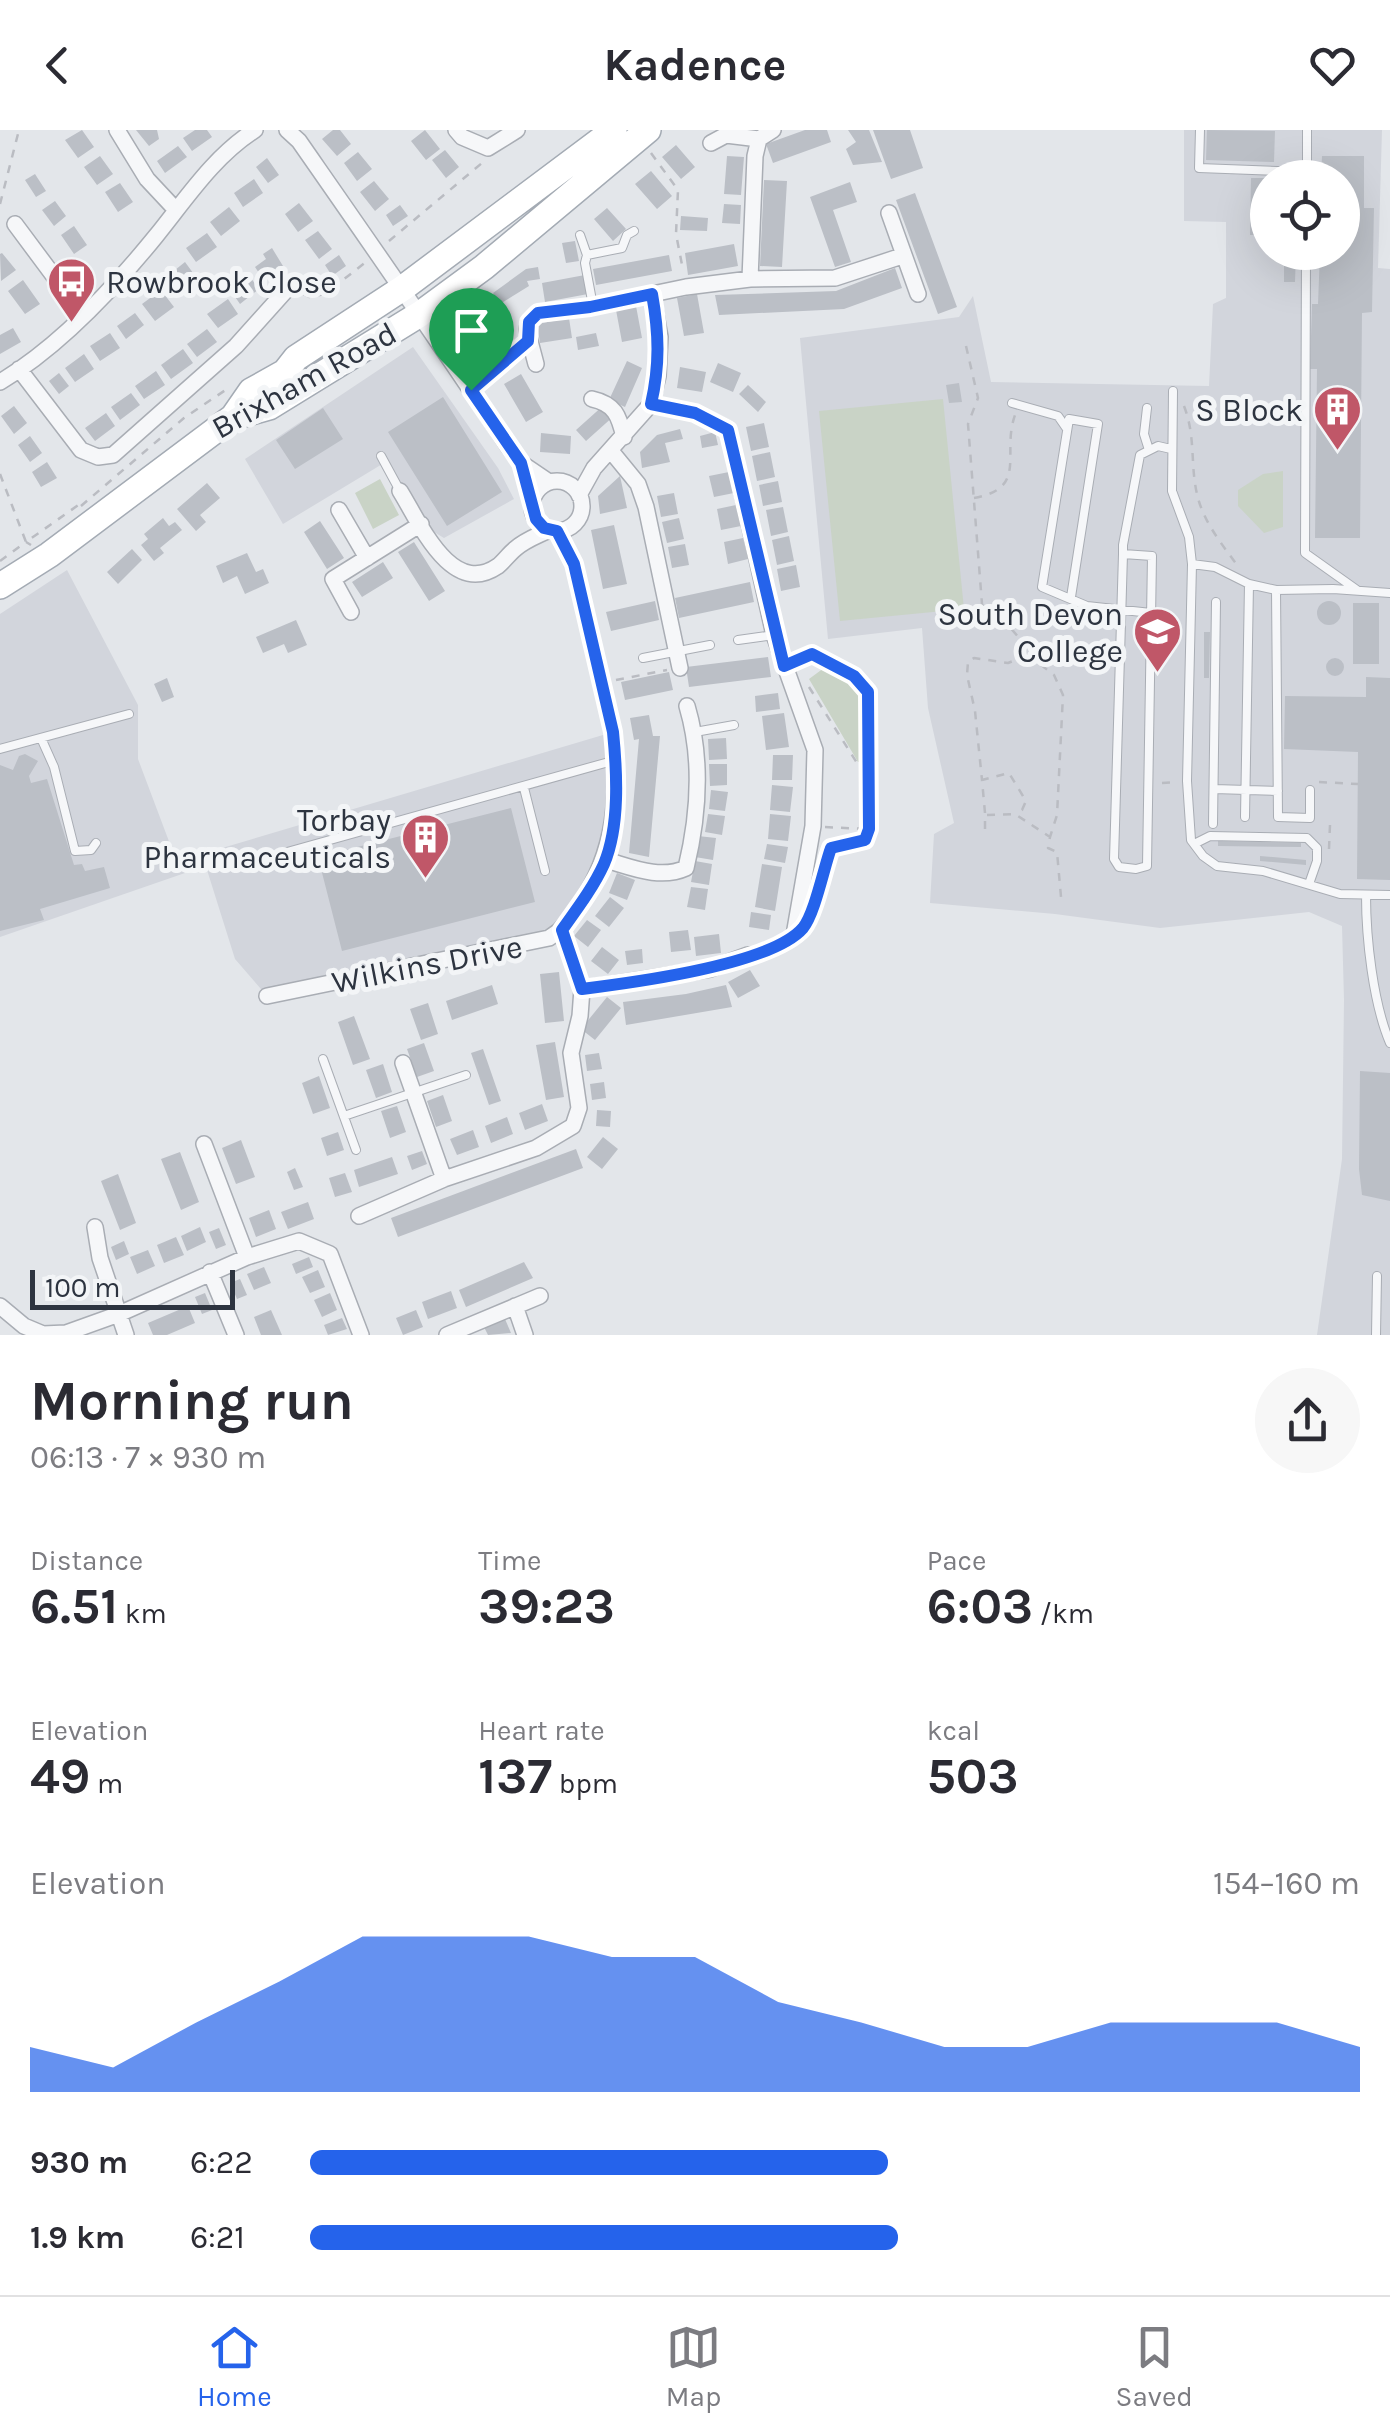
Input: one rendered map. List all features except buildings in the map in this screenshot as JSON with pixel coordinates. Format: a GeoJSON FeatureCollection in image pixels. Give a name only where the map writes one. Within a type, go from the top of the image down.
{"type":"FeatureCollection","features":[{"type":"Feature","properties":{"kind":"main road","name":"Brixham Road"},"geometry":{"type":"LineString","coordinates":[[0,586],[37,548],[233,416],[269,408],[412,301],[484,266],[633,134]]}},
{"type":"Feature","properties":{"kind":"main road"},"geometry":{"type":"LineString","coordinates":[[233,416],[251,392],[285,372],[307,370],[412,301]]}},
{"type":"Feature","properties":{"kind":"street"},"geometry":{"type":"LineString","coordinates":[[117,130],[148,179],[176,210]]}},
{"type":"Feature","properties":{"kind":"street"},"geometry":{"type":"LineString","coordinates":[[0,382],[120,277],[217,162],[255,130]]}},
{"type":"Feature","properties":{"kind":"street","name":"Wilkins Drive"},"geometry":{"type":"LineString","coordinates":[[288,130],[412,301],[521,463],[533,507],[574,564]]}},
{"type":"Feature","properties":{"kind":"street"},"geometry":{"type":"LineString","coordinates":[[456,130],[462,137],[488,148],[517,130]]}},
{"type":"Feature","properties":{"kind":"street"},"geometry":{"type":"LineString","coordinates":[[712,143],[726,135],[766,134],[755,156],[750,279]]}},
{"type":"Feature","properties":{"kind":"street"},"geometry":{"type":"LineString","coordinates":[[889,213],[918,294]]}},
{"type":"Feature","properties":{"kind":"street"},"geometry":{"type":"LineString","coordinates":[[15,224],[82,314]]}},
{"type":"Feature","properties":{"kind":"street"},"geometry":{"type":"LineString","coordinates":[[536,364],[528,341],[529,322],[538,313],[686,286],[750,279],[835,278],[902,256]]}},
{"type":"Feature","properties":{"kind":"street"},"geometry":{"type":"LineString","coordinates":[[19,369],[81,450],[98,457],[113,454],[236,346],[289,287]]}},
{"type":"Feature","properties":{"kind":"street"},"geometry":{"type":"LineString","coordinates":[[579,495],[594,468],[651,404],[658,376],[660,337],[652,294]]}},
{"type":"Feature","properties":{"kind":"street"},"geometry":{"type":"LineString","coordinates":[[592,398],[605,402],[620,416],[624,437]]}},
{"type":"Feature","properties":{"kind":"street"},"geometry":{"type":"LineString","coordinates":[[651,404],[695,413],[728,430],[774,635],[809,727],[816,773],[813,826],[794,936]]}},
{"type":"Feature","properties":{"kind":"street"},"geometry":{"type":"LineString","coordinates":[[611,451],[638,484],[646,507],[678,659]]}},
{"type":"Feature","properties":{"kind":"street","name":"Wilkins Drive"},"geometry":{"type":"LineString","coordinates":[[267,996],[549,938],[562,930],[606,860],[616,760],[574,564],[579,495],[521,463]]}},
{"type":"Feature","properties":{"kind":"street"},"geometry":{"type":"LineString","coordinates":[[528,539],[533,507],[557,482],[594,468]]}},
{"type":"Feature","properties":{"kind":"street"},"geometry":{"type":"LineString","coordinates":[[400,491],[448,561],[468,575],[481,574],[499,565],[528,539],[566,529],[577,520]]}},
{"type":"Feature","properties":{"kind":"street"},"geometry":{"type":"LineString","coordinates":[[338,510],[367,558]]}},
{"type":"Feature","properties":{"kind":"street"},"geometry":{"type":"LineString","coordinates":[[350,612],[333,579],[421,524]]}},
{"type":"Feature","properties":{"kind":"street"},"geometry":{"type":"LineString","coordinates":[[606,860],[652,873],[686,868],[699,771],[695,732],[687,706]]}},
{"type":"Feature","properties":{"kind":"street"},"geometry":{"type":"LineString","coordinates":[[359,1216],[444,1180],[536,1148],[573,1126],[578,1108],[571,1053],[582,989],[562,930]]}},
{"type":"Feature","properties":{"kind":"street"},"geometry":{"type":"LineString","coordinates":[[582,989],[710,969],[748,955]]}},
{"type":"Feature","properties":{"kind":"street"},"geometry":{"type":"LineString","coordinates":[[403,1062],[444,1180]]}},
{"type":"Feature","properties":{"kind":"street"},"geometry":{"type":"LineString","coordinates":[[204,1144],[247,1257]]}},
{"type":"Feature","properties":{"kind":"street"},"geometry":{"type":"LineString","coordinates":[[95,1227],[100,1258],[126,1335]]}},
{"type":"Feature","properties":{"kind":"street"},"geometry":{"type":"LineString","coordinates":[[0,1306],[24,1326],[43,1334],[66,1334],[247,1257],[300,1241],[330,1254],[361,1335]]}},
{"type":"Feature","properties":{"kind":"street"},"geometry":{"type":"LineString","coordinates":[[210,1272],[236,1335]]}},
{"type":"Feature","properties":{"kind":"street"},"geometry":{"type":"LineString","coordinates":[[446,1335],[540,1296]]}},
{"type":"Feature","properties":{"kind":"street"},"geometry":{"type":"LineString","coordinates":[[514,1306],[526,1335]]}},
{"type":"Feature","properties":{"kind":"lane"},"geometry":{"type":"LineString","coordinates":[[1200,130],[1199,168],[1250,172]]}},
{"type":"Feature","properties":{"kind":"lane"},"geometry":{"type":"LineString","coordinates":[[1306,160],[1307,130]]}},
{"type":"Feature","properties":{"kind":"lane"},"geometry":{"type":"LineString","coordinates":[[588,255],[622,248],[627,236],[634,232]]}},
{"type":"Feature","properties":{"kind":"lane"},"geometry":{"type":"LineString","coordinates":[[580,235],[588,255],[585,263],[593,306]]}},
{"type":"Feature","properties":{"kind":"lane"},"geometry":{"type":"LineString","coordinates":[[1306,270],[1306,554],[1357,590]]}},
{"type":"Feature","properties":{"kind":"lane"},"geometry":{"type":"LineString","coordinates":[[1173,394],[1172,490],[1188,536],[1192,564],[1187,794],[1194,844],[1217,866],[1264,871],[1340,894],[1390,895]]}},
{"type":"Feature","properties":{"kind":"lane"},"geometry":{"type":"LineString","coordinates":[[1015,406],[1058,416],[1068,429]]}},
{"type":"Feature","properties":{"kind":"lane"},"geometry":{"type":"LineString","coordinates":[[1148,408],[1144,434],[1149,450]]}},
{"type":"Feature","properties":{"kind":"lane"},"geometry":{"type":"LineString","coordinates":[[1071,597],[1098,424],[1069,419],[1042,587],[1087,606],[1151,613]]}},
{"type":"Feature","properties":{"kind":"lane"},"geometry":{"type":"LineString","coordinates":[[1124,554],[1152,556],[1147,866],[1136,869],[1119,867],[1114,859],[1124,554],[1140,455],[1158,446],[1171,449]]}},
{"type":"Feature","properties":{"kind":"lane"},"geometry":{"type":"LineString","coordinates":[[381,456],[400,491]]}},
{"type":"Feature","properties":{"kind":"lane"},"geometry":{"type":"LineString","coordinates":[[1192,564],[1214,567],[1249,584],[1276,590],[1390,592]]}},
{"type":"Feature","properties":{"kind":"lane"},"geometry":{"type":"LineString","coordinates":[[1245,817],[1249,584]]}},
{"type":"Feature","properties":{"kind":"lane"},"geometry":{"type":"LineString","coordinates":[[1276,590],[1278,817],[1310,818],[1310,790]]}},
{"type":"Feature","properties":{"kind":"lane"},"geometry":{"type":"LineString","coordinates":[[1213,824],[1216,602]]}},
{"type":"Feature","properties":{"kind":"lane"},"geometry":{"type":"LineString","coordinates":[[738,640],[774,635]]}},
{"type":"Feature","properties":{"kind":"lane"},"geometry":{"type":"LineString","coordinates":[[643,658],[678,659],[710,645]]}},
{"type":"Feature","properties":{"kind":"lane"},"geometry":{"type":"LineString","coordinates":[[0,749],[129,714]]}},
{"type":"Feature","properties":{"kind":"lane"},"geometry":{"type":"LineString","coordinates":[[695,732],[734,725]]}},
{"type":"Feature","properties":{"kind":"lane"},"geometry":{"type":"LineString","coordinates":[[41,738],[54,767],[75,851],[91,850],[96,842]]}},
{"type":"Feature","properties":{"kind":"lane"},"geometry":{"type":"LineString","coordinates":[[280,854],[616,760]]}},
{"type":"Feature","properties":{"kind":"lane"},"geometry":{"type":"LineString","coordinates":[[524,788],[545,871]]}},
{"type":"Feature","properties":{"kind":"lane"},"geometry":{"type":"LineString","coordinates":[[1214,790],[1278,791]]}},
{"type":"Feature","properties":{"kind":"lane"},"geometry":{"type":"LineString","coordinates":[[1194,844],[1210,836],[1307,838],[1317,848],[1318,861],[1309,884]]}},
{"type":"Feature","properties":{"kind":"lane"},"geometry":{"type":"LineString","coordinates":[[1366,895],[1366,931],[1378,1008],[1390,1043]]}},
{"type":"Feature","properties":{"kind":"lane"},"geometry":{"type":"LineString","coordinates":[[324,1059],[356,1150]]}},
{"type":"Feature","properties":{"kind":"lane"},"geometry":{"type":"LineString","coordinates":[[344,1116],[466,1074]]}},
{"type":"Feature","properties":{"kind":"lane"},"geometry":{"type":"LineString","coordinates":[[1376,1276],[1376,1335]]}},
{"type":"Feature","properties":{"kind":"path"},"geometry":{"type":"LineString","coordinates":[[0,204],[19,130]]}},
{"type":"Feature","properties":{"kind":"path"},"geometry":{"type":"LineString","coordinates":[[633,134],[678,190],[676,234],[686,286]]}},
{"type":"Feature","properties":{"kind":"path"},"geometry":{"type":"LineString","coordinates":[[383,246],[479,169],[488,148]]}},
{"type":"Feature","properties":{"kind":"path"},"geometry":{"type":"LineString","coordinates":[[289,287],[309,298],[325,294],[366,261],[369,265]]}},
{"type":"Feature","properties":{"kind":"path"},"geometry":{"type":"LineString","coordinates":[[471,390],[528,341]]}},
{"type":"Feature","properties":{"kind":"path"},"geometry":{"type":"LineString","coordinates":[[966,346],[978,398],[968,424],[982,604],[986,617],[1008,626],[1028,655],[1054,675],[1063,695],[1058,814],[1048,848],[1056,852],[1060,898]]}},
{"type":"Feature","properties":{"kind":"path"},"geometry":{"type":"LineString","coordinates":[[0,561],[37,548],[86,499],[184,418],[232,386]]}},
{"type":"Feature","properties":{"kind":"path"},"geometry":{"type":"LineString","coordinates":[[1173,394],[1186,408],[1194,437],[1196,492],[1207,522],[1236,564],[1249,572],[1249,584]]}},
{"type":"Feature","properties":{"kind":"path"},"geometry":{"type":"LineString","coordinates":[[972,498],[995,494],[1010,478],[1015,406]]}},
{"type":"Feature","properties":{"kind":"path"},"geometry":{"type":"LineString","coordinates":[[0,474],[37,548]]}},
{"type":"Feature","properties":{"kind":"path"},"geometry":{"type":"LineString","coordinates":[[76,513],[86,499]]}},
{"type":"Feature","properties":{"kind":"path"},"geometry":{"type":"LineString","coordinates":[[784,666],[812,654],[854,676],[868,692],[869,829],[865,840],[831,848],[819,884]]}},
{"type":"Feature","properties":{"kind":"path"},"geometry":{"type":"LineString","coordinates":[[985,829],[975,711],[966,676],[968,662],[974,658],[1008,663],[1028,655]]}},
{"type":"Feature","properties":{"kind":"path"},"geometry":{"type":"LineString","coordinates":[[600,683],[678,659]]}},
{"type":"Feature","properties":{"kind":"path"},"geometry":{"type":"LineString","coordinates":[[806,682],[870,783]]}},
{"type":"Feature","properties":{"kind":"path"},"geometry":{"type":"LineString","coordinates":[[982,780],[1009,773],[1026,802],[1015,814],[985,815]]}},
{"type":"Feature","properties":{"kind":"path"},"geometry":{"type":"LineString","coordinates":[[1015,814],[1050,838]]}},
{"type":"Feature","properties":{"kind":"path"},"geometry":{"type":"LineString","coordinates":[[835,827],[869,829]]}},
{"type":"Feature","properties":{"kind":"path"},"geometry":{"type":"LineString","coordinates":[[748,955],[794,936]]}},
{"type":"Feature","properties":{"kind":"shaded area","name":"South Devon College"},"geometry":{"type":"Polygon","coordinates":[[[1184,130],[1382,130],[1378,268],[1390,269],[1390,1335],[1317,1335],[1342,1159],[1342,926],[1309,912],[1160,928],[930,903],[934,834],[954,823],[928,708],[922,628],[828,639],[800,338],[959,317],[973,296],[991,382],[1209,386],[1213,304],[1226,298],[1226,222],[1184,221],[1184,130]]]}},
{"type":"Feature","properties":{"kind":"shaded area"},"geometry":{"type":"Polygon","coordinates":[[[413,347],[498,468],[514,499],[444,538],[421,524],[384,463],[283,524],[245,459],[413,347]]]}},
{"type":"Feature","properties":{"kind":"shaded area"},"geometry":{"type":"Polygon","coordinates":[[[943,399],[964,609],[840,621],[819,411],[943,399]]]}},
{"type":"Feature","properties":{"kind":"shaded area"},"geometry":{"type":"Polygon","coordinates":[[[1283,471],[1283,527],[1264,533],[1238,506],[1238,490],[1263,474],[1283,471]]]}},
{"type":"Feature","properties":{"kind":"shaded area"},"geometry":{"type":"Polygon","coordinates":[[[380,479],[399,515],[373,529],[355,493],[380,479]]]}},
{"type":"Feature","properties":{"kind":"shaded area"},"geometry":{"type":"Polygon","coordinates":[[[67,570],[138,705],[138,759],[176,860],[185,873],[0,937],[0,614],[67,570]]]}},
{"type":"Feature","properties":{"kind":"shaded area"},"geometry":{"type":"Polygon","coordinates":[[[828,665],[844,675],[861,695],[867,717],[867,762],[858,762],[809,679],[828,665]]]}},
{"type":"Feature","properties":{"kind":"shaded area"},"geometry":{"type":"Polygon","coordinates":[[[613,732],[612,830],[562,930],[267,996],[235,959],[202,854],[613,732]]]}},
{"type":"Feature","properties":{"kind":"place","name":"Rowbrook Close"},"geometry":{"type":"Point","coordinates":[71,324]}},
{"type":"Feature","properties":{"kind":"place","name":"S Block"},"geometry":{"type":"Point","coordinates":[1338,452]}},
{"type":"Feature","properties":{"kind":"place","name":"South Devon College"},"geometry":{"type":"Point","coordinates":[1158,674]}},
{"type":"Feature","properties":{"kind":"place","name":"Torbay Pharmaceuticals"},"geometry":{"type":"Point","coordinates":[426,880]}},
{"type":"Feature","properties":{"kind":"route"},"geometry":{"type":"LineString","coordinates":[[652,294],[660,337],[658,376],[651,404],[695,413],[728,430],[784,666],[812,654],[854,676],[870,698],[869,829],[865,840],[831,848],[806,926],[794,936],[710,969],[582,989],[562,930],[606,860],[616,760],[613,732],[574,564],[557,531],[544,528],[536,519],[521,463],[471,390],[528,341],[529,322],[538,313],[652,294]]}}]}
